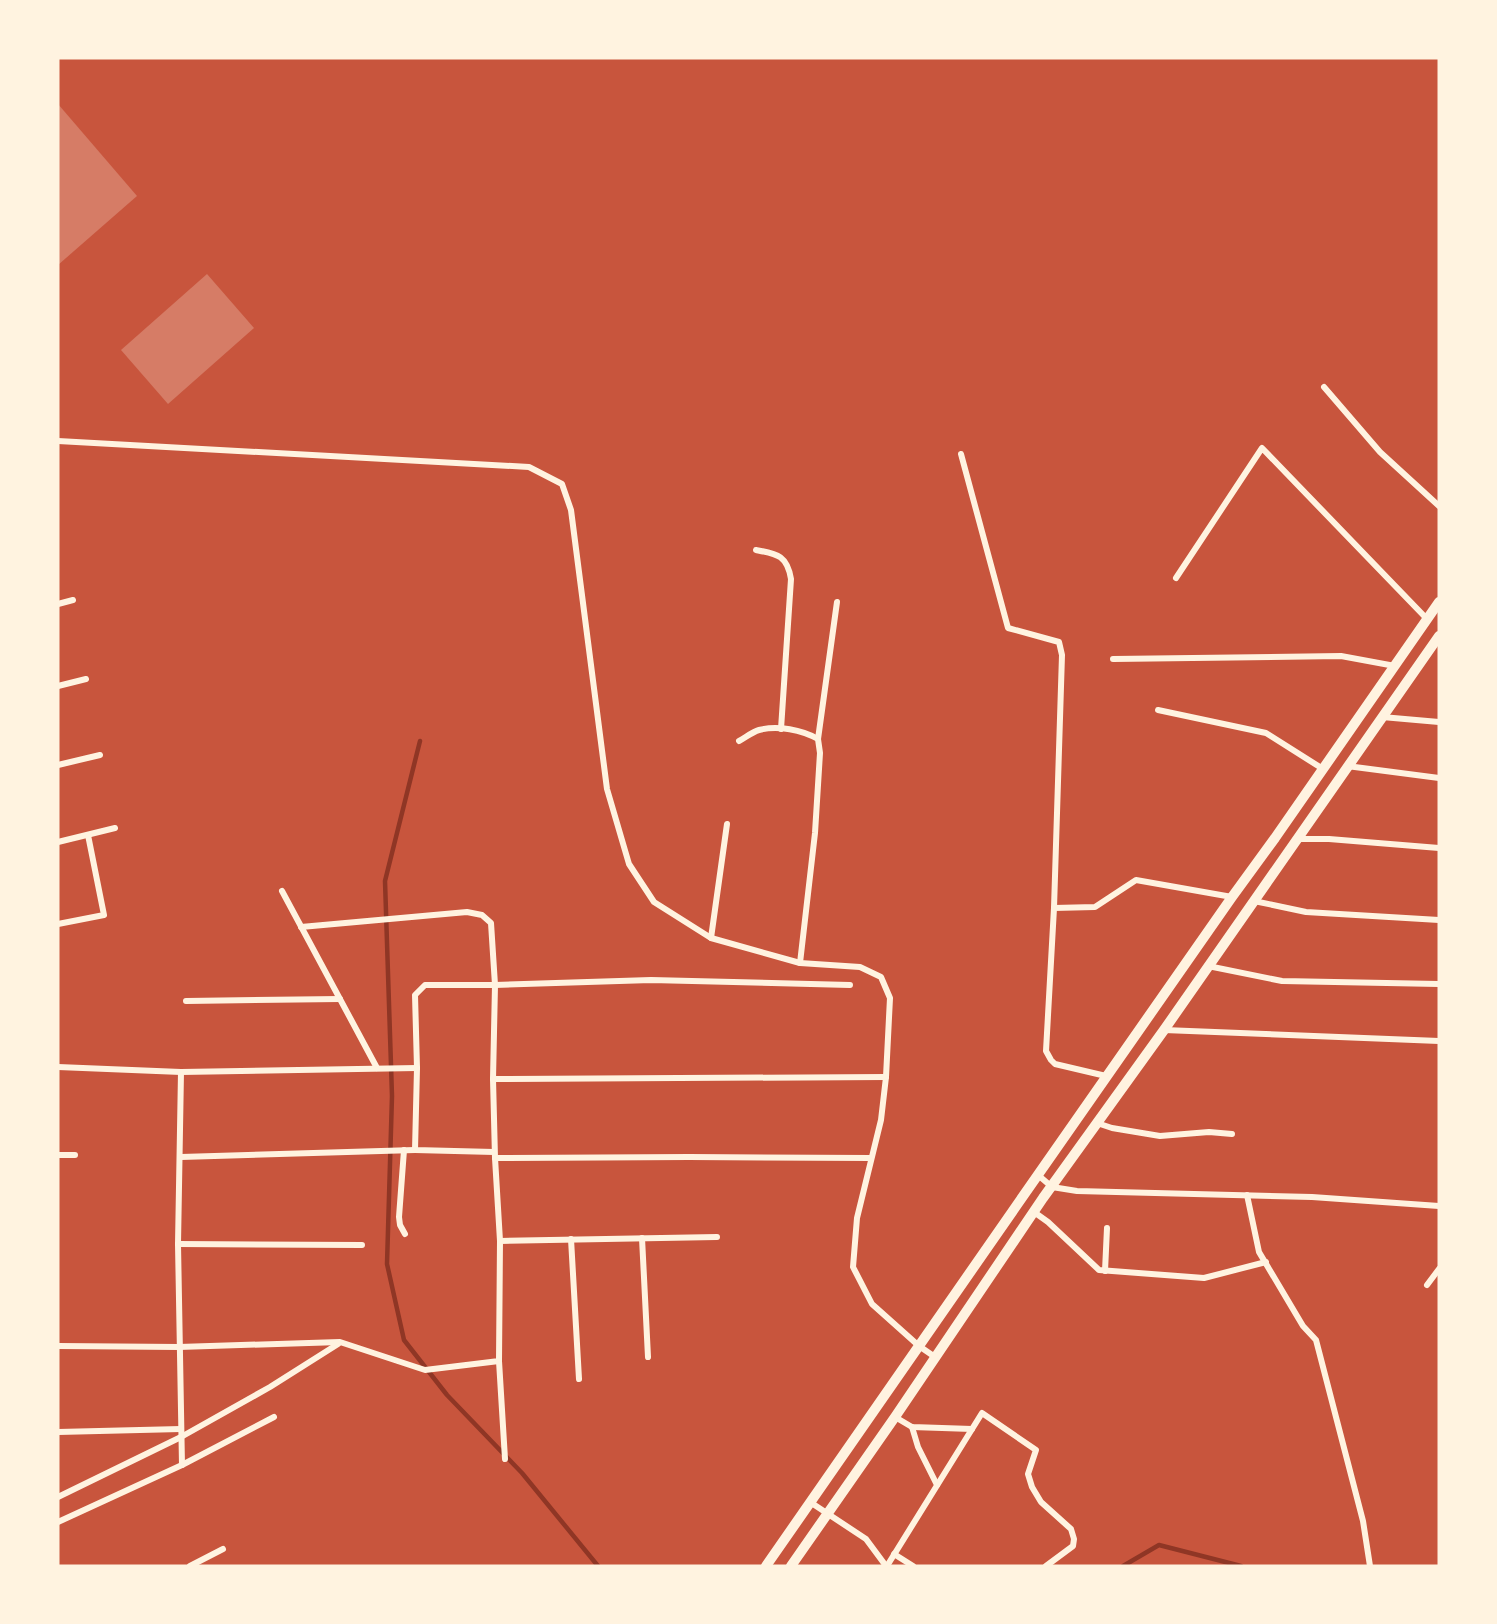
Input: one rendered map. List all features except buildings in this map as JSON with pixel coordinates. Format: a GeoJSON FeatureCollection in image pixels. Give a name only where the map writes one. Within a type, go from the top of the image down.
{"type":"FeatureCollection","features":[{"type":"Feature","properties":{"kind":"main road"},"geometry":{"type":"LineString","coordinates":[[766,1566],[1439,602]]}},
{"type":"Feature","properties":{"kind":"main road"},"geometry":{"type":"LineString","coordinates":[[791,1566],[1034,1212],[1439,636]]}},
{"type":"Feature","properties":{"kind":"street"},"geometry":{"type":"LineString","coordinates":[[1324,387],[1380,452],[1439,506]]}},
{"type":"Feature","properties":{"kind":"street"},"geometry":{"type":"LineString","coordinates":[[58,441],[529,467],[562,484],[571,510],[607,789],[629,864],[654,902],[711,938],[800,963],[860,967],[881,977],[890,999],[886,1077],[881,1120],[857,1218],[853,1267],[872,1304],[935,1357]]}},
{"type":"Feature","properties":{"kind":"street"},"geometry":{"type":"LineString","coordinates":[[1176,578],[1262,448],[1428,620]]}},
{"type":"Feature","properties":{"kind":"street"},"geometry":{"type":"LineString","coordinates":[[961,454],[1008,628],[1059,642],[1062,655],[1054,908],[1046,1051],[1055,1064],[1107,1076]]}},
{"type":"Feature","properties":{"kind":"street"},"geometry":{"type":"LineString","coordinates":[[756,550],[778,554],[785,560],[791,579],[781,729]]}},
{"type":"Feature","properties":{"kind":"street"},"geometry":{"type":"LineString","coordinates":[[58,604],[73,600]]}},
{"type":"Feature","properties":{"kind":"street"},"geometry":{"type":"LineString","coordinates":[[800,963],[815,833],[820,753],[818,739],[837,602]]}},
{"type":"Feature","properties":{"kind":"street"},"geometry":{"type":"LineString","coordinates":[[1113,659],[1340,656],[1395,666]]}},
{"type":"Feature","properties":{"kind":"street"},"geometry":{"type":"LineString","coordinates":[[58,685],[86,679]]}},
{"type":"Feature","properties":{"kind":"street"},"geometry":{"type":"LineString","coordinates":[[1158,710],[1266,733],[1323,769]]}},
{"type":"Feature","properties":{"kind":"street"},"geometry":{"type":"LineString","coordinates":[[1382,718],[1439,722]]}},
{"type":"Feature","properties":{"kind":"street"},"geometry":{"type":"LineString","coordinates":[[739,741],[758,730],[781,729],[806,733],[818,739]]}},
{"type":"Feature","properties":{"kind":"street"},"geometry":{"type":"LineString","coordinates":[[58,765],[100,755]]}},
{"type":"Feature","properties":{"kind":"street"},"geometry":{"type":"LineString","coordinates":[[1348,766],[1439,778]]}},
{"type":"Feature","properties":{"kind":"street"},"geometry":{"type":"LineString","coordinates":[[711,938],[727,824]]}},
{"type":"Feature","properties":{"kind":"street"},"geometry":{"type":"LineString","coordinates":[[58,842],[116,828]]}},
{"type":"Feature","properties":{"kind":"street"},"geometry":{"type":"LineString","coordinates":[[58,924],[104,915],[88,835]]}},
{"type":"Feature","properties":{"kind":"street"},"geometry":{"type":"LineString","coordinates":[[1296,838],[1439,848]]}},
{"type":"Feature","properties":{"kind":"street"},"geometry":{"type":"LineString","coordinates":[[1054,908],[1095,907],[1136,880],[1232,897]]}},
{"type":"Feature","properties":{"kind":"street"},"geometry":{"type":"LineString","coordinates":[[282,891],[377,1068]]}},
{"type":"Feature","properties":{"kind":"street"},"geometry":{"type":"LineString","coordinates":[[1253,901],[1306,912],[1439,920]]}},
{"type":"Feature","properties":{"kind":"street"},"geometry":{"type":"LineString","coordinates":[[301,928],[467,912],[482,915],[491,923],[495,985],[495,1155],[500,1241],[499,1361],[505,1459]]}},
{"type":"Feature","properties":{"kind":"street"},"geometry":{"type":"LineString","coordinates":[[1208,966],[1282,981],[1439,984]]}},
{"type":"Feature","properties":{"kind":"street"},"geometry":{"type":"LineString","coordinates":[[415,1150],[415,995],[425,985],[651,980],[850,985]]}},
{"type":"Feature","properties":{"kind":"street"},"geometry":{"type":"LineString","coordinates":[[186,1002],[340,999]]}},
{"type":"Feature","properties":{"kind":"street"},"geometry":{"type":"LineString","coordinates":[[1164,1030],[1439,1041]]}},
{"type":"Feature","properties":{"kind":"street"},"geometry":{"type":"LineString","coordinates":[[58,1067],[181,1072],[417,1068]]}},
{"type":"Feature","properties":{"kind":"street"},"geometry":{"type":"LineString","coordinates":[[181,1072],[178,1244],[182,1465]]}},
{"type":"Feature","properties":{"kind":"street"},"geometry":{"type":"LineString","coordinates":[[493,1079],[886,1077]]}},
{"type":"Feature","properties":{"kind":"street"},"geometry":{"type":"LineString","coordinates":[[1097,1123],[1160,1136],[1209,1132],[1232,1134]]}},
{"type":"Feature","properties":{"kind":"street"},"geometry":{"type":"LineString","coordinates":[[404,1150],[399,1217],[405,1234]]}},
{"type":"Feature","properties":{"kind":"street"},"geometry":{"type":"LineString","coordinates":[[181,1157],[415,1150],[495,1155],[871,1158]]}},
{"type":"Feature","properties":{"kind":"street"},"geometry":{"type":"LineString","coordinates":[[58,1155],[75,1155]]}},
{"type":"Feature","properties":{"kind":"street"},"geometry":{"type":"LineString","coordinates":[[1038,1175],[1052,1187],[1077,1191],[1312,1197],[1439,1206]]}},
{"type":"Feature","properties":{"kind":"street"},"geometry":{"type":"LineString","coordinates":[[1247,1195],[1259,1252],[1303,1326],[1316,1340],[1363,1521],[1370,1566]]}},
{"type":"Feature","properties":{"kind":"street"},"geometry":{"type":"LineString","coordinates":[[1034,1212],[1099,1270],[1204,1278],[1266,1262]]}},
{"type":"Feature","properties":{"kind":"street"},"geometry":{"type":"LineString","coordinates":[[1105,1271],[1107,1228]]}},
{"type":"Feature","properties":{"kind":"street"},"geometry":{"type":"LineString","coordinates":[[500,1241],[717,1237]]}},
{"type":"Feature","properties":{"kind":"street"},"geometry":{"type":"LineString","coordinates":[[642,1238],[648,1357]]}},
{"type":"Feature","properties":{"kind":"street"},"geometry":{"type":"LineString","coordinates":[[571,1240],[579,1379]]}},
{"type":"Feature","properties":{"kind":"street"},"geometry":{"type":"LineString","coordinates":[[178,1244],[362,1245]]}},
{"type":"Feature","properties":{"kind":"street"},"geometry":{"type":"LineString","coordinates":[[1427,1285],[1439,1269]]}},
{"type":"Feature","properties":{"kind":"street"},"geometry":{"type":"LineString","coordinates":[[58,1346],[179,1347],[340,1342],[425,1370],[499,1361]]}},
{"type":"Feature","properties":{"kind":"street"},"geometry":{"type":"LineString","coordinates":[[58,1497],[181,1437],[270,1387],[340,1342]]}},
{"type":"Feature","properties":{"kind":"street"},"geometry":{"type":"LineString","coordinates":[[810,1502],[866,1539],[887,1566],[982,1413],[1036,1450],[1028,1474],[1032,1487],[1041,1502],[1071,1529],[1073,1546],[1046,1566]]}},
{"type":"Feature","properties":{"kind":"street"},"geometry":{"type":"LineString","coordinates":[[58,1522],[182,1465],[274,1417]]}},
{"type":"Feature","properties":{"kind":"street"},"geometry":{"type":"LineString","coordinates":[[895,1417],[912,1427],[972,1429]]}},
{"type":"Feature","properties":{"kind":"street"},"geometry":{"type":"LineString","coordinates":[[912,1427],[918,1447],[937,1485]]}},
{"type":"Feature","properties":{"kind":"street"},"geometry":{"type":"LineString","coordinates":[[58,1432],[181,1429]]}},
{"type":"Feature","properties":{"kind":"street"},"geometry":{"type":"LineString","coordinates":[[190,1566],[223,1549]]}},
{"type":"Feature","properties":{"kind":"street"},"geometry":{"type":"LineString","coordinates":[[894,1555],[913,1566]]}},
{"type":"Feature","properties":{"kind":"waterway"},"geometry":{"type":"LineString","coordinates":[[420,741],[385,881],[392,1096],[387,1264],[404,1340],[447,1395],[522,1473],[598,1566]]}},
{"type":"Feature","properties":{"kind":"waterway"},"geometry":{"type":"LineString","coordinates":[[1123,1566],[1159,1545],[1241,1566]]}}]}
